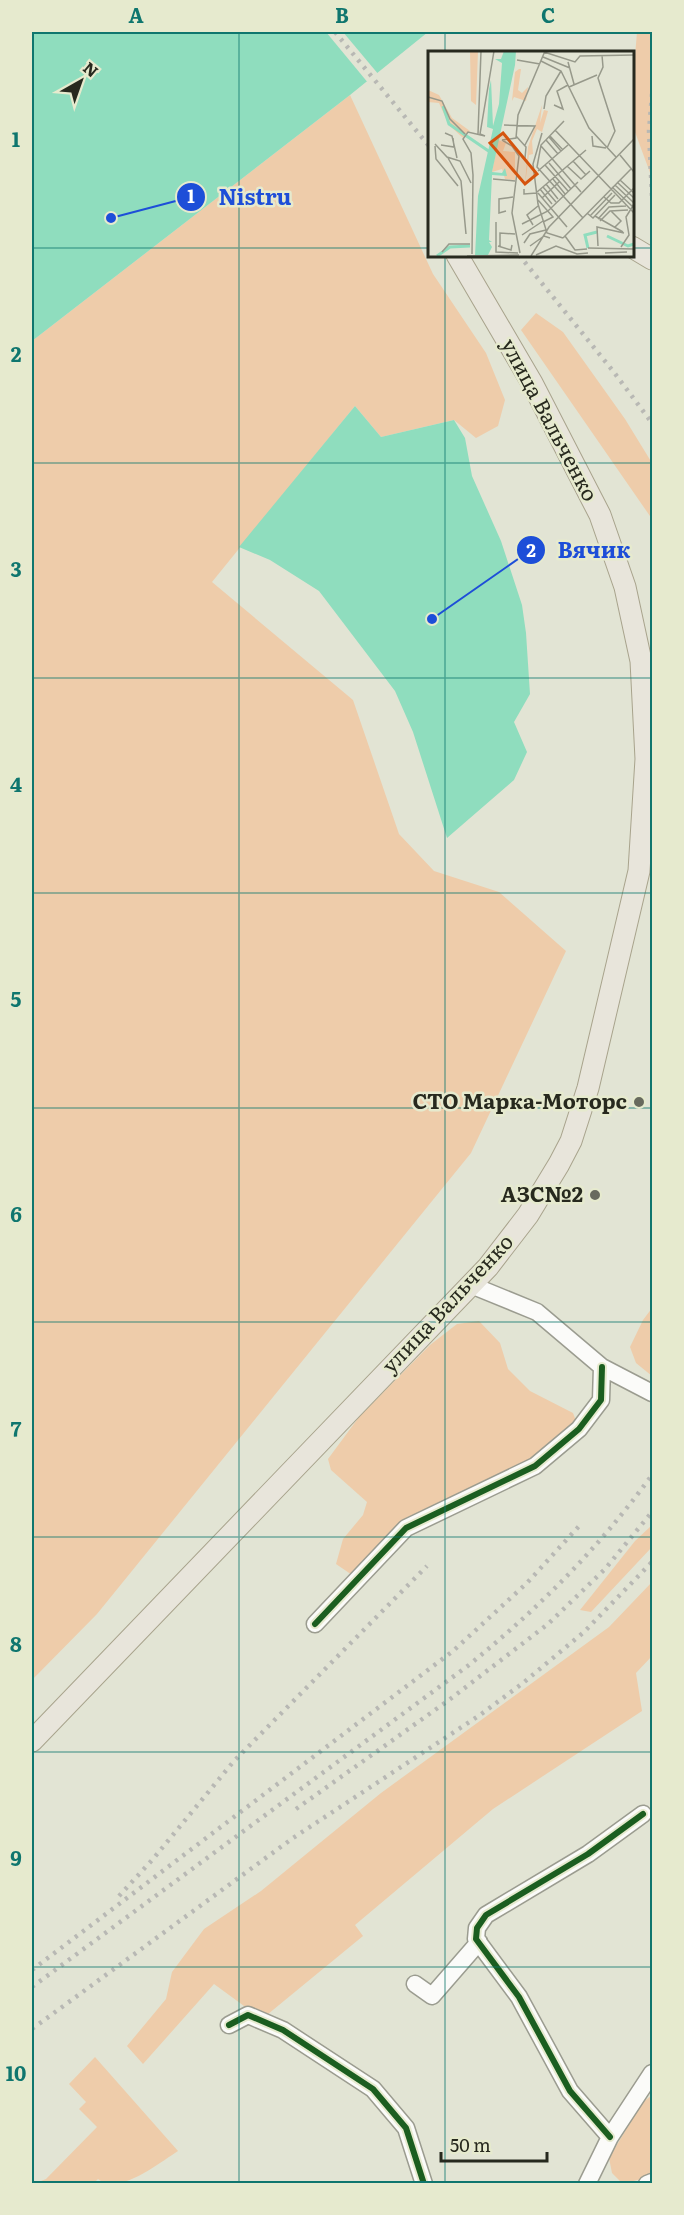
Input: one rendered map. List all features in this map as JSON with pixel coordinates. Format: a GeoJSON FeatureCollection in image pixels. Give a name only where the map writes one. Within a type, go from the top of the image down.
{"type":"FeatureCollection","features":[{"type":"Feature","properties":{"kind":"main road"},"geometry":{"type":"LineString","coordinates":[[633,248],[652,259]]}},
{"type":"Feature","properties":{"kind":"main road","name":"улица Вальченко"},"geometry":{"type":"LineString","coordinates":[[32,1741],[309,1449],[488,1267],[528,1215],[572,1141],[588,1088],[639,871],[646,759],[641,661],[625,587],[600,515],[532,383],[458,256]]}},
{"type":"Feature","properties":{"kind":"street"},"geometry":{"type":"LineString","coordinates":[[471,1285],[537,1312],[602,1367],[652,1393]]}},
{"type":"Feature","properties":{"kind":"street"},"geometry":{"type":"LineString","coordinates":[[315,1624],[406,1528],[535,1466],[579,1429],[601,1400],[602,1367]]}},
{"type":"Feature","properties":{"kind":"street"},"geometry":{"type":"LineString","coordinates":[[610,2137],[570,2091],[519,1997],[476,1939],[477,1928],[486,1915],[588,1854],[643,1814]]}},
{"type":"Feature","properties":{"kind":"street"},"geometry":{"type":"LineString","coordinates":[[415,1984],[432,1996],[478,1942]]}},
{"type":"Feature","properties":{"kind":"street"},"geometry":{"type":"LineString","coordinates":[[229,2025],[248,2015],[274,2026],[344,2068],[373,2089],[406,2128],[424,2184]]}},
{"type":"Feature","properties":{"kind":"street"},"geometry":{"type":"LineString","coordinates":[[587,2184],[610,2137],[652,2076]]}},
{"type":"Feature","properties":{"kind":"street"},"geometry":{"type":"LineString","coordinates":[[647,2184],[652,2182]]}},
{"type":"Feature","properties":{"kind":"shaded area"},"geometry":{"type":"Polygon","coordinates":[[[32,32],[428,32],[32,341],[32,32]]]}},
{"type":"Feature","properties":{"kind":"shaded area"},"geometry":{"type":"Polygon","coordinates":[[[637,32],[652,32],[652,178],[633,127],[633,80],[637,32]]]}},
{"type":"Feature","properties":{"kind":"shaded area"},"geometry":{"type":"Polygon","coordinates":[[[350,95],[433,274],[486,353],[505,400],[498,426],[476,438],[454,420],[381,437],[355,406],[212,582],[353,700],[399,834],[434,871],[499,892],[566,951],[471,1153],[97,1614],[32,1680],[32,341],[350,95]]]}},
{"type":"Feature","properties":{"kind":"shaded area"},"geometry":{"type":"Polygon","coordinates":[[[536,313],[563,332],[625,419],[652,463],[652,519],[521,330],[536,313]]]}},
{"type":"Feature","properties":{"kind":"shaded area"},"geometry":{"type":"Polygon","coordinates":[[[355,406],[381,437],[454,420],[465,438],[472,476],[501,541],[522,605],[530,694],[514,722],[527,752],[514,780],[447,838],[413,732],[395,691],[319,591],[270,560],[239,547],[355,406]]]}},
{"type":"Feature","properties":{"kind":"shaded area"},"geometry":{"type":"Polygon","coordinates":[[[652,1308],[652,1376],[636,1363],[630,1347],[643,1320],[652,1308]]]}},
{"type":"Feature","properties":{"kind":"shaded area"},"geometry":{"type":"Polygon","coordinates":[[[479,1321],[500,1343],[508,1369],[530,1391],[573,1413],[579,1429],[535,1466],[406,1528],[358,1579],[336,1564],[343,1539],[363,1515],[367,1502],[331,1470],[328,1459],[359,1417],[430,1345],[457,1324],[479,1321]]]}},
{"type":"Feature","properties":{"kind":"shaded area"},"geometry":{"type":"Polygon","coordinates":[[[652,1525],[652,1547],[591,1612],[580,1610],[635,1541],[652,1525]]]}},
{"type":"Feature","properties":{"kind":"shaded area"},"geometry":{"type":"Polygon","coordinates":[[[652,1582],[652,1656],[636,1673],[642,1711],[493,1809],[355,1925],[363,1936],[262,2019],[214,1984],[143,2064],[127,2046],[166,1999],[172,1972],[204,1929],[261,1891],[381,1793],[609,1627],[652,1582]]]}},
{"type":"Feature","properties":{"kind":"shaded area"},"geometry":{"type":"Polygon","coordinates":[[[95,2057],[178,2151],[150,2170],[128,2181],[107,2183],[98,2179],[94,2183],[36,2183],[46,2179],[97,2127],[79,2109],[86,2102],[69,2084],[95,2057]]]}},
{"type":"Feature","properties":{"kind":"shaded area"},"geometry":{"type":"Polygon","coordinates":[[[652,2095],[652,2176],[621,2182],[612,2173],[609,2158],[642,2103],[652,2095]]]}},
{"type":"Feature","properties":{"kind":"pier"},"geometry":{"type":"Polygon","coordinates":[[[326,32],[343,32],[379,75],[369,84],[326,32]]]}},
{"type":"Feature","properties":{"kind":"railway"},"geometry":{"type":"LineString","coordinates":[[335,32],[428,145]]}},
{"type":"Feature","properties":{"kind":"railway"},"geometry":{"type":"LineString","coordinates":[[652,94],[649,131],[652,197]]}},
{"type":"Feature","properties":{"kind":"railway"},"geometry":{"type":"LineString","coordinates":[[520,256],[652,423]]}},
{"type":"Feature","properties":{"kind":"railway"},"geometry":{"type":"LineString","coordinates":[[32,1987],[469,1665],[544,1599],[589,1553],[652,1475]]}},
{"type":"Feature","properties":{"kind":"railway"},"geometry":{"type":"LineString","coordinates":[[296,1809],[449,1700],[548,1624],[605,1569],[652,1512]]}},
{"type":"Feature","properties":{"kind":"railway"},"geometry":{"type":"LineString","coordinates":[[32,1970],[453,1651],[527,1583],[580,1525]]}},
{"type":"Feature","properties":{"kind":"railway"},"geometry":{"type":"LineString","coordinates":[[32,2029],[293,1838],[480,1715],[523,1683],[584,1632],[652,1562]]}},
{"type":"Feature","properties":{"kind":"railway"},"geometry":{"type":"LineString","coordinates":[[119,1896],[153,1859],[234,1761],[427,1566]]}},
{"type":"Feature","properties":{"kind":"cycle path"},"geometry":{"type":"LineString","coordinates":[[315,1624],[406,1528],[535,1466],[579,1429],[601,1400],[602,1367]]}},
{"type":"Feature","properties":{"kind":"cycle path"},"geometry":{"type":"LineString","coordinates":[[610,2137],[570,2091],[519,1997],[476,1939],[477,1928],[486,1915],[588,1854],[643,1814]]}},
{"type":"Feature","properties":{"kind":"cycle path"},"geometry":{"type":"LineString","coordinates":[[229,2025],[248,2015],[283,2030],[373,2089],[406,2128],[424,2184]]}},
{"type":"Feature","properties":{"kind":"place","name":"Nistru"},"geometry":{"type":"Point","coordinates":[111,218]}},
{"type":"Feature","properties":{"kind":"place","name":"Вячик"},"geometry":{"type":"Point","coordinates":[432,619]}},
{"type":"Feature","properties":{"kind":"place","name":"СТО Марка-Моторс"},"geometry":{"type":"Point","coordinates":[639,1102]}},
{"type":"Feature","properties":{"kind":"place","name":"АЗС№2"},"geometry":{"type":"Point","coordinates":[595,1195]}}]}
